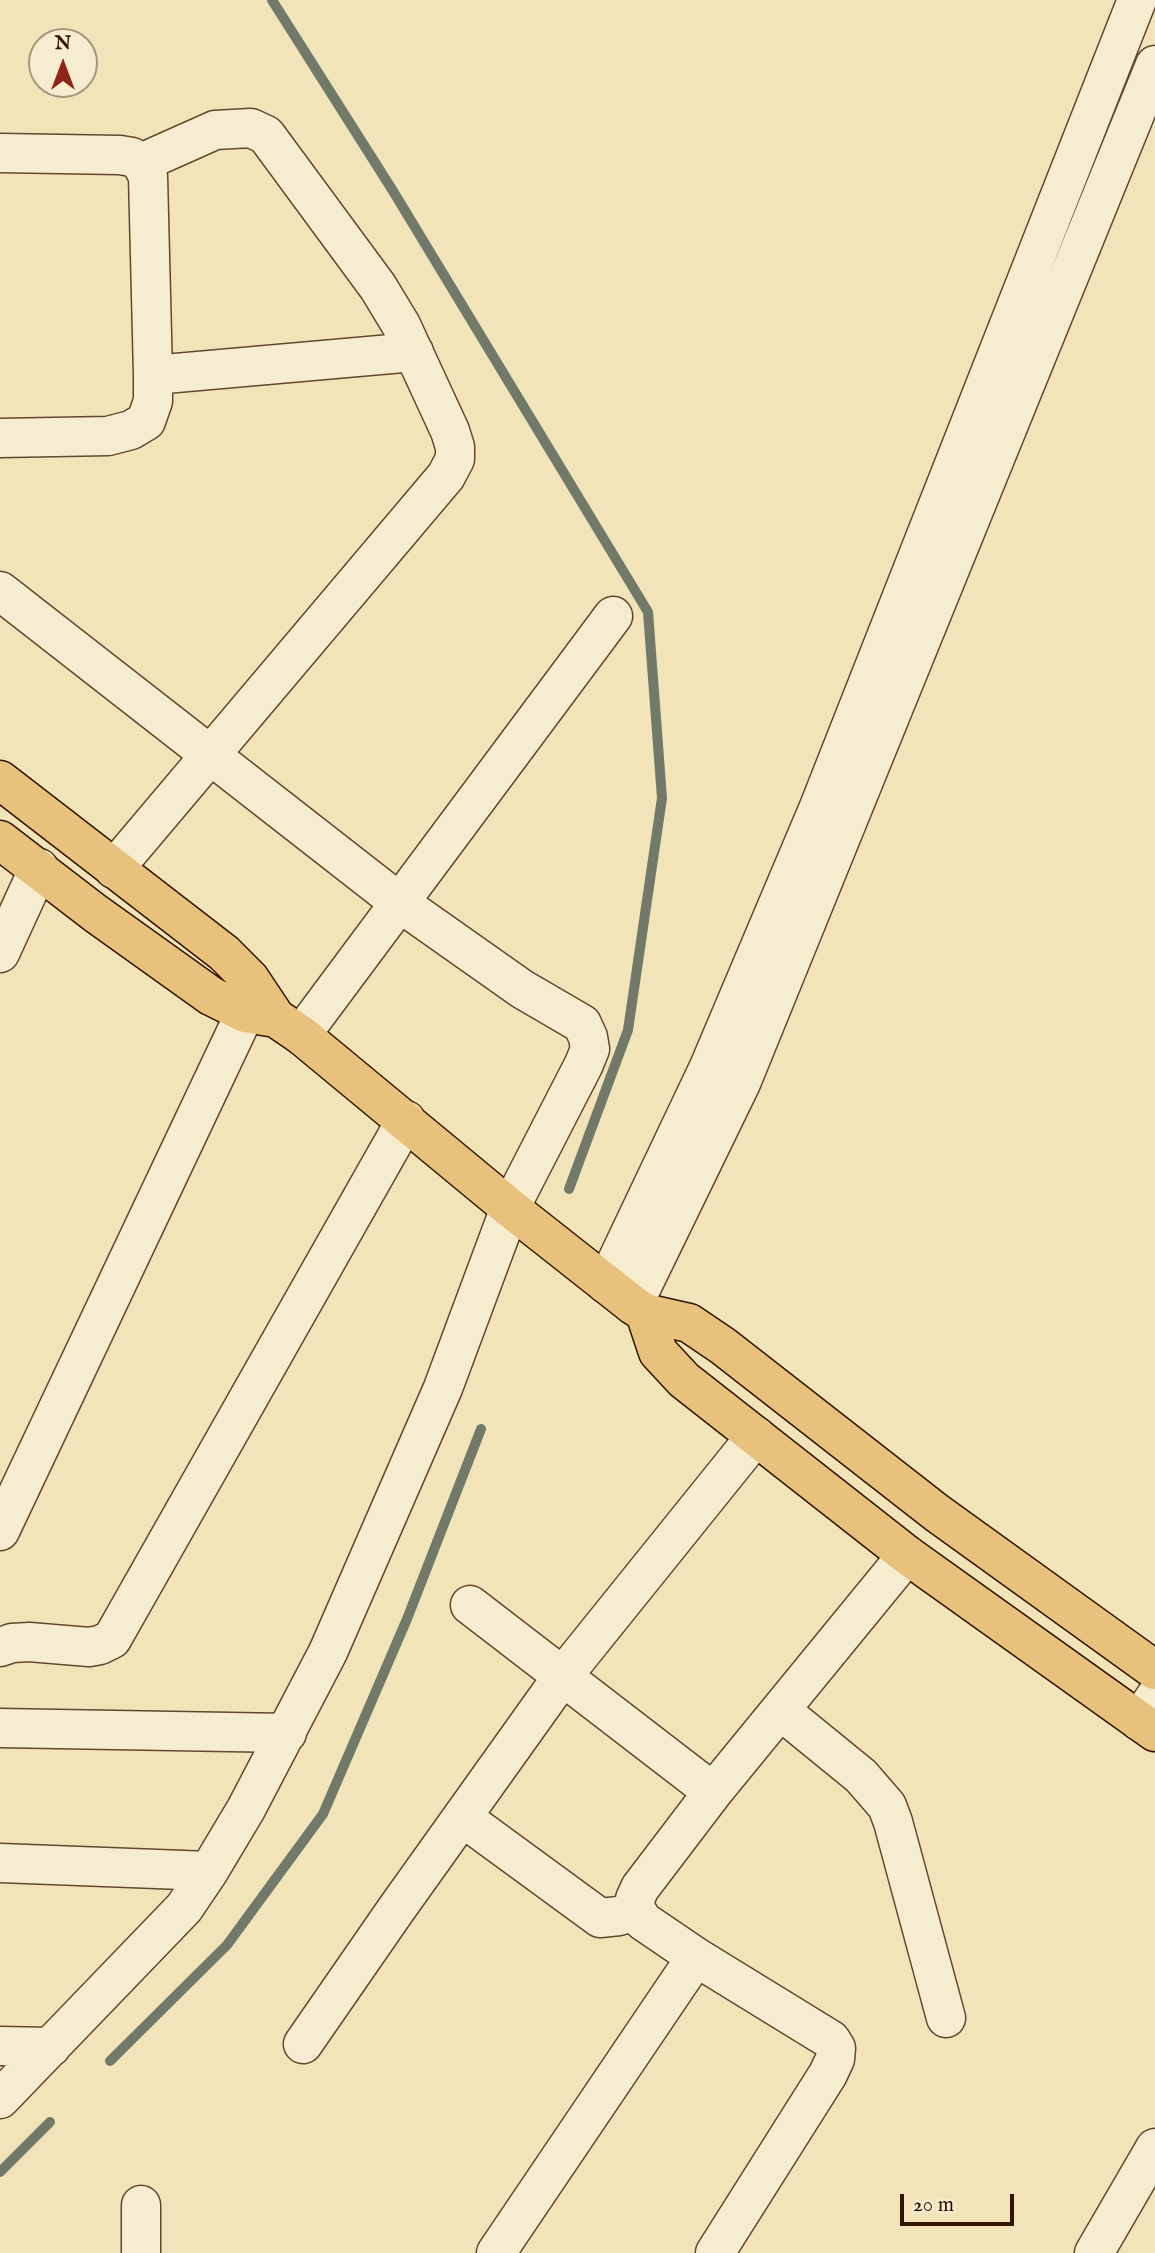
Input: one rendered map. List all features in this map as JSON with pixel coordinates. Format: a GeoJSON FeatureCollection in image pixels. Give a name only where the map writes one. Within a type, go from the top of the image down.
{"type":"FeatureCollection","features":[{"type":"Feature","properties":{"kind":"main road"},"geometry":{"type":"LineString","coordinates":[[0,780],[224,953],[250,979],[274,1022]]}},
{"type":"Feature","properties":{"kind":"main road"},"geometry":{"type":"LineString","coordinates":[[0,840],[211,996],[274,1022],[406,1120],[510,1208],[628,1301],[689,1323],[723,1346],[937,1513],[1155,1670]]}},
{"type":"Feature","properties":{"kind":"main road"},"geometry":{"type":"LineString","coordinates":[[628,1301],[658,1352],[684,1380],[907,1555],[1150,1717]]}},
{"type":"Feature","properties":{"kind":"street"},"geometry":{"type":"LineString","coordinates":[[628,1301],[709,1067],[819,807],[1137,0]]}},
{"type":"Feature","properties":{"kind":"street"},"geometry":{"type":"LineString","coordinates":[[628,1301],[741,1083],[1155,65]]}},
{"type":"Feature","properties":{"kind":"street"},"geometry":{"type":"LineString","coordinates":[[114,869],[446,476],[455,459],[455,447],[450,431],[414,352],[377,287],[266,135],[251,128],[215,130],[141,163]]}},
{"type":"Feature","properties":{"kind":"street"},"geometry":{"type":"LineString","coordinates":[[0,153],[120,155],[132,157],[141,163],[148,176],[153,375],[153,401],[146,421],[131,430],[108,436],[0,438]]}},
{"type":"Feature","properties":{"kind":"street"},"geometry":{"type":"LineString","coordinates":[[153,375],[414,352]]}},
{"type":"Feature","properties":{"kind":"street"},"geometry":{"type":"LineString","coordinates":[[0,591],[209,757],[400,903],[522,989],[582,1024],[590,1049],[510,1208],[443,1388],[328,1652],[287,1733],[209,1871],[184,1908],[0,2099]]}},
{"type":"Feature","properties":{"kind":"street"},"geometry":{"type":"LineString","coordinates":[[0,1531],[274,1022],[400,903],[613,616]]}},
{"type":"Feature","properties":{"kind":"street"},"geometry":{"type":"LineString","coordinates":[[0,953],[38,869]]}},
{"type":"Feature","properties":{"kind":"street"},"geometry":{"type":"LineString","coordinates":[[0,1647],[29,1642],[89,1647],[112,1639],[406,1120]]}},
{"type":"Feature","properties":{"kind":"street"},"geometry":{"type":"LineString","coordinates":[[303,2043],[562,1677],[756,1436]]}},
{"type":"Feature","properties":{"kind":"street"},"geometry":{"type":"LineString","coordinates":[[715,2253],[828,2074],[835,2059],[836,2048],[831,2040],[643,1922],[636,1910],[635,1899],[640,1888],[713,1792],[907,1555]]}},
{"type":"Feature","properties":{"kind":"street"},"geometry":{"type":"LineString","coordinates":[[470,1605],[713,1792]]}},
{"type":"Feature","properties":{"kind":"street"},"geometry":{"type":"LineString","coordinates":[[780,1710],[861,1776],[887,1806],[894,1822],[946,2018]]}},
{"type":"Feature","properties":{"kind":"street"},"geometry":{"type":"LineString","coordinates":[[0,1728],[287,1733]]}},
{"type":"Feature","properties":{"kind":"street"},"geometry":{"type":"LineString","coordinates":[[462,1817],[600,1918],[610,1918],[636,1910]]}},
{"type":"Feature","properties":{"kind":"street"},"geometry":{"type":"LineString","coordinates":[[0,1863],[209,1871]]}},
{"type":"Feature","properties":{"kind":"street"},"geometry":{"type":"LineString","coordinates":[[496,2253],[696,1957]]}},
{"type":"Feature","properties":{"kind":"street"},"geometry":{"type":"LineString","coordinates":[[0,2046],[51,2047]]}},
{"type":"Feature","properties":{"kind":"street"},"geometry":{"type":"LineString","coordinates":[[1094,2253],[1155,2148]]}},
{"type":"Feature","properties":{"kind":"street"},"geometry":{"type":"LineString","coordinates":[[141,2205],[141,2253]]}},
{"type":"Feature","properties":{"kind":"waterway"},"geometry":{"type":"LineString","coordinates":[[272,0],[393,191],[648,612],[662,798],[628,1030],[569,1189]]}},
{"type":"Feature","properties":{"kind":"waterway"},"geometry":{"type":"LineString","coordinates":[[110,2061],[227,1945],[323,1814],[407,1619],[481,1429]]}},
{"type":"Feature","properties":{"kind":"waterway"},"geometry":{"type":"LineString","coordinates":[[0,2172],[50,2122]]}}]}
